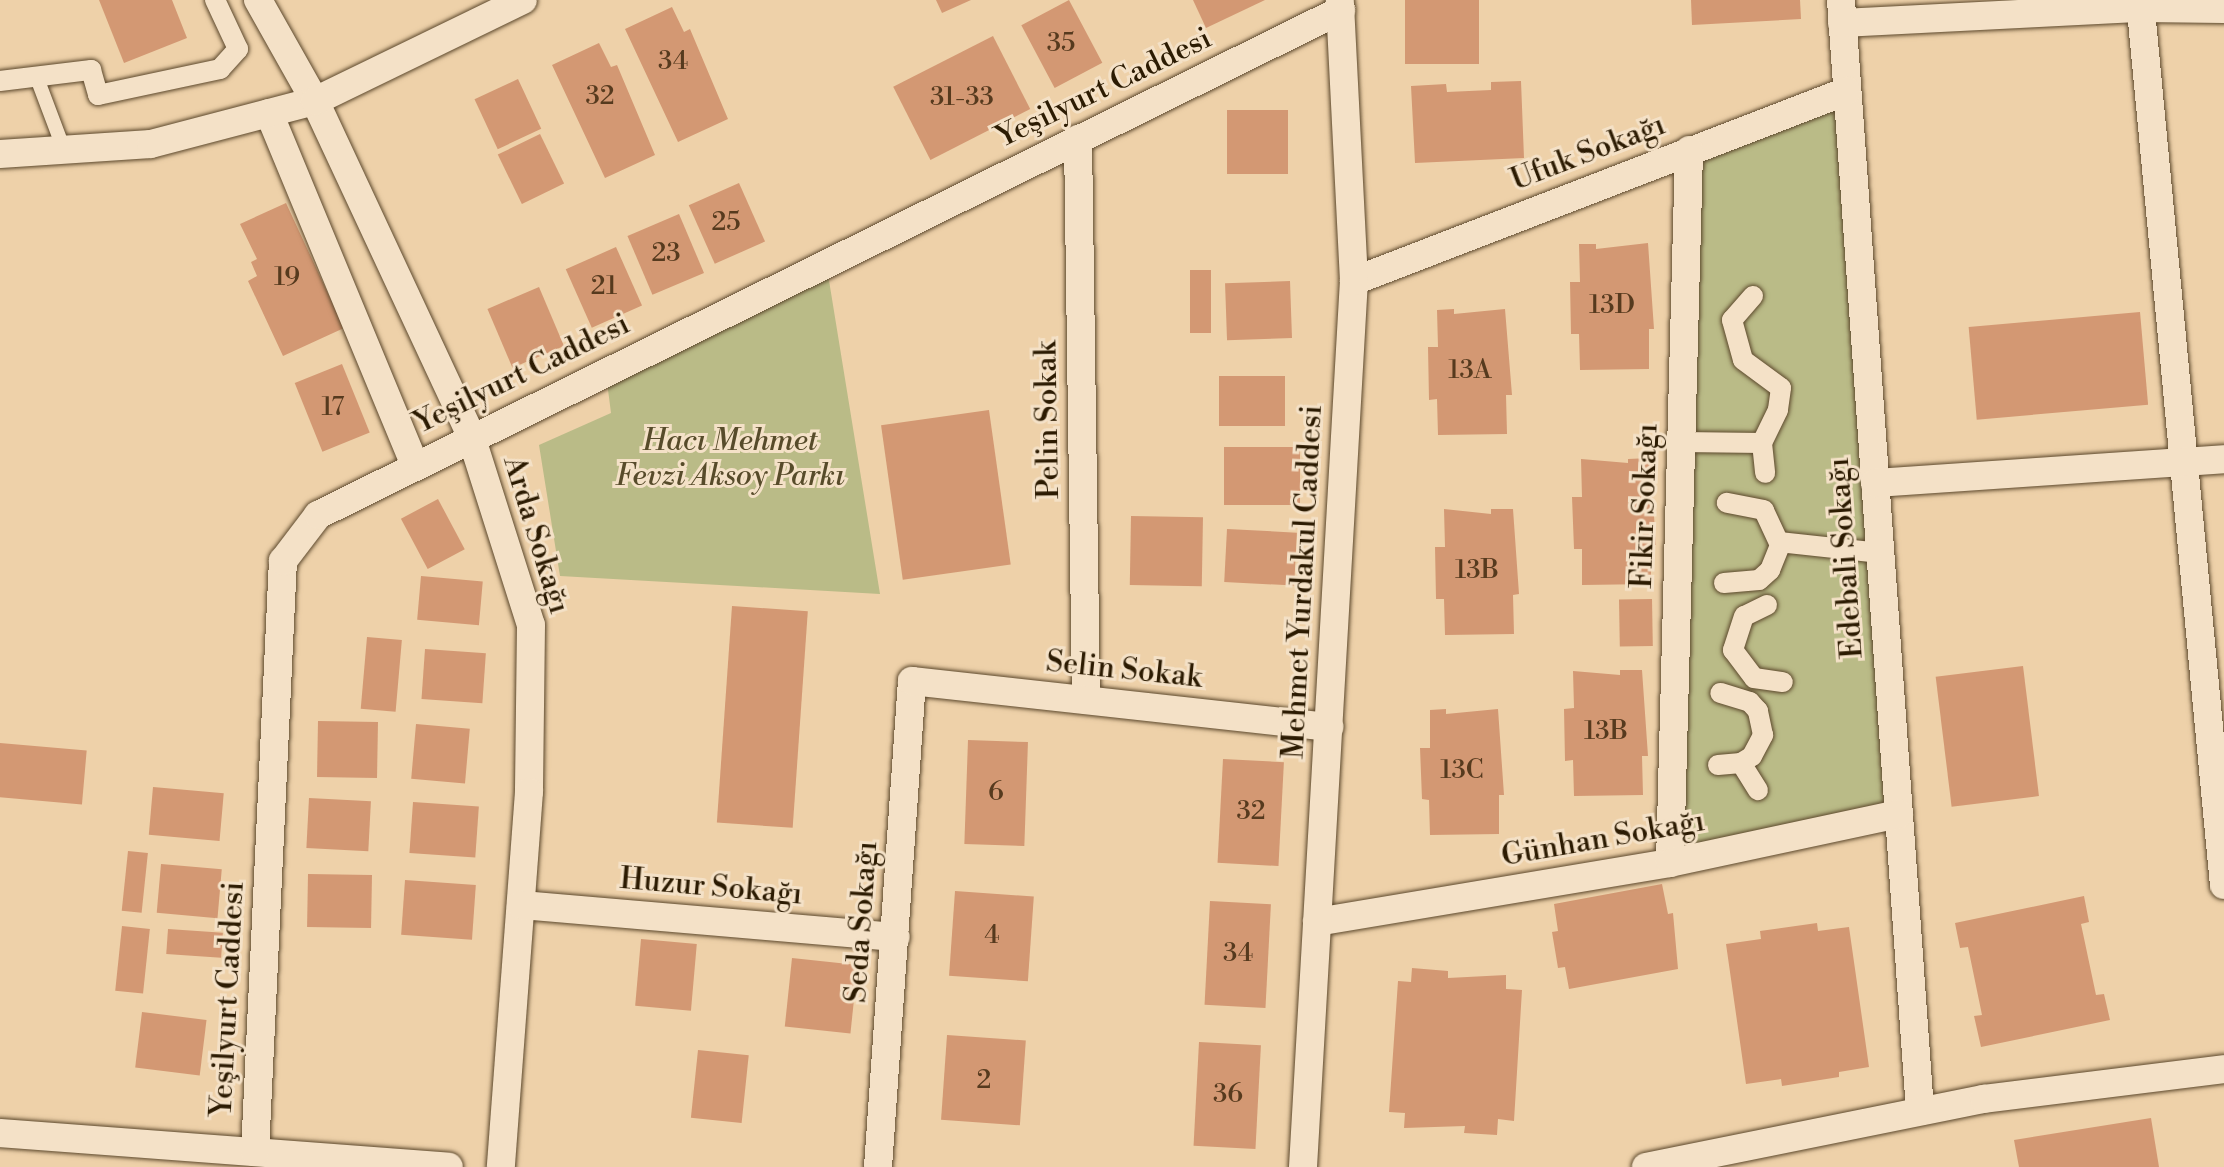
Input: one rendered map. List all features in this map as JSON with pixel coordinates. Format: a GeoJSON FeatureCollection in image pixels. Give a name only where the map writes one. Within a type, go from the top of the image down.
{"type":"FeatureCollection","features":[{"type":"Feature","properties":{"kind":"street"},"geometry":{"type":"LineString","coordinates":[[0,81],[91,70],[98,95],[220,69],[238,49],[215,0]]}},
{"type":"Feature","properties":{"kind":"street","name":"Arda Sokağı"},"geometry":{"type":"LineString","coordinates":[[258,0],[315,101],[471,436],[531,625],[529,792],[501,1167]]}},
{"type":"Feature","properties":{"kind":"street"},"geometry":{"type":"LineString","coordinates":[[0,154],[151,144],[315,101],[523,0]]}},
{"type":"Feature","properties":{"kind":"street"},"geometry":{"type":"LineString","coordinates":[[2141,4],[2224,885]]}},
{"type":"Feature","properties":{"kind":"street"},"geometry":{"type":"LineString","coordinates":[[1842,11],[2141,4],[2224,9]]}},
{"type":"Feature","properties":{"kind":"street","name":"Yeşilyurt Caddesi"},"geometry":{"type":"LineString","coordinates":[[255,1152],[283,561],[318,515],[471,436],[1078,139],[1340,5]]}},
{"type":"Feature","properties":{"kind":"street","name":"Mehmet Yurdakul Caddesi"},"geometry":{"type":"LineString","coordinates":[[1303,1167],[1354,281],[1340,5]]}},
{"type":"Feature","properties":{"kind":"street","name":"Edebali Sokağı"},"geometry":{"type":"LineString","coordinates":[[1842,11],[1920,1111]]}},
{"type":"Feature","properties":{"kind":"street","name":"Ufuk Sokağı"},"geometry":{"type":"LineString","coordinates":[[1354,281],[1847,91]]}},
{"type":"Feature","properties":{"kind":"street"},"geometry":{"type":"LineString","coordinates":[[269,113],[415,465]]}},
{"type":"Feature","properties":{"kind":"street","name":"Pelin Sokak"},"geometry":{"type":"LineString","coordinates":[[1078,139],[1086,700]]}},
{"type":"Feature","properties":{"kind":"street","name":"Fikir Sokağı"},"geometry":{"type":"LineString","coordinates":[[1670,863],[1689,150]]}},
{"type":"Feature","properties":{"kind":"street"},"geometry":{"type":"LineString","coordinates":[[1753,296],[1732,320],[1743,360],[1781,388],[1778,410],[1762,443],[1765,473]]}},
{"type":"Feature","properties":{"kind":"street"},"geometry":{"type":"LineString","coordinates":[[1681,442],[1762,443]]}},
{"type":"Feature","properties":{"kind":"street"},"geometry":{"type":"LineString","coordinates":[[1875,483],[2224,459]]}},
{"type":"Feature","properties":{"kind":"street"},"geometry":{"type":"LineString","coordinates":[[1724,583],[1759,580],[1777,559],[1779,542],[1764,510],[1727,503]]}},
{"type":"Feature","properties":{"kind":"street"},"geometry":{"type":"LineString","coordinates":[[1779,542],[1880,553]]}},
{"type":"Feature","properties":{"kind":"street"},"geometry":{"type":"LineString","coordinates":[[1759,580],[1777,607],[1744,616],[1733,638],[1737,661],[1754,678],[1783,682]]}},
{"type":"Feature","properties":{"kind":"street"},"geometry":{"type":"LineString","coordinates":[[1718,765],[1741,763],[1759,747],[1763,735],[1758,711],[1730,694],[1754,678]]}},
{"type":"Feature","properties":{"kind":"street","name":"Selin Sokak"},"geometry":{"type":"LineString","coordinates":[[912,681],[1329,727]]}},
{"type":"Feature","properties":{"kind":"street","name":"Seda Sokağı"},"geometry":{"type":"LineString","coordinates":[[878,1167],[912,681]]}},
{"type":"Feature","properties":{"kind":"street"},"geometry":{"type":"LineString","coordinates":[[1741,763],[1758,790]]}},
{"type":"Feature","properties":{"kind":"street","name":"Günhan Sokağı"},"geometry":{"type":"LineString","coordinates":[[1317,922],[1670,863],[1899,814]]}},
{"type":"Feature","properties":{"kind":"street","name":"Huzur Sokağı"},"geometry":{"type":"LineString","coordinates":[[521,905],[896,937]]}},
{"type":"Feature","properties":{"kind":"street"},"geometry":{"type":"LineString","coordinates":[[1646,1167],[1920,1111],[2224,1069]]}},
{"type":"Feature","properties":{"kind":"street"},"geometry":{"type":"LineString","coordinates":[[0,1133],[449,1167]]}},
{"type":"Feature","properties":{"kind":"lane"},"geometry":{"type":"LineString","coordinates":[[37,78],[64,150]]}},
{"type":"Feature","properties":{"kind":"green space"},"geometry":{"type":"Polygon","coordinates":[[[1847,91],[1899,814],[1670,863],[1689,150],[1847,91]]]}},
{"type":"Feature","properties":{"kind":"green space","name":"Hacı Mehmet Fevzi Aksoy Parkı"},"geometry":{"type":"Polygon","coordinates":[[[826,262],[880,594],[560,576],[539,445],[611,413],[607,382],[826,262]]]}},
{"type":"Feature","properties":{"kind":"building"},"geometry":{"type":"Polygon","coordinates":[[[99,0],[172,0],[187,38],[124,63],[99,0]]]}},
{"type":"Feature","properties":{"kind":"building"},"geometry":{"type":"Polygon","coordinates":[[[936,0],[971,0],[942,13],[936,0]]]}},
{"type":"Feature","properties":{"kind":"building"},"geometry":{"type":"Polygon","coordinates":[[[1069,0],[1102,63],[1055,88],[1021,25],[1069,0]]]}},
{"type":"Feature","properties":{"kind":"building"},"geometry":{"type":"Polygon","coordinates":[[[1193,0],[1265,0],[1206,28],[1193,0]]]}},
{"type":"Feature","properties":{"kind":"building"},"geometry":{"type":"Polygon","coordinates":[[[1405,0],[1479,0],[1479,64],[1405,64],[1405,0]]]}},
{"type":"Feature","properties":{"kind":"building"},"geometry":{"type":"Polygon","coordinates":[[[1691,0],[1800,0],[1801,19],[1692,25],[1691,0]]]}},
{"type":"Feature","properties":{"kind":"building"},"geometry":{"type":"Polygon","coordinates":[[[672,7],[684,32],[690,29],[728,119],[678,142],[625,29],[672,7]]]}},
{"type":"Feature","properties":{"kind":"building"},"geometry":{"type":"Polygon","coordinates":[[[993,36],[1030,109],[930,160],[893,87],[993,36]]]}},
{"type":"Feature","properties":{"kind":"building"},"geometry":{"type":"Polygon","coordinates":[[[599,43],[611,67],[617,65],[655,155],[605,178],[552,65],[599,43]]]}},
{"type":"Feature","properties":{"kind":"building"},"geometry":{"type":"Polygon","coordinates":[[[518,79],[541,129],[498,149],[474,99],[518,79]]]}},
{"type":"Feature","properties":{"kind":"building"},"geometry":{"type":"Polygon","coordinates":[[[1521,81],[1524,158],[1415,163],[1411,86],[1446,84],[1447,92],[1491,90],[1491,82],[1521,81]]]}},
{"type":"Feature","properties":{"kind":"building"},"geometry":{"type":"Polygon","coordinates":[[[1227,110],[1288,110],[1288,174],[1227,174],[1227,110]]]}},
{"type":"Feature","properties":{"kind":"building"},"geometry":{"type":"Polygon","coordinates":[[[540,134],[564,183],[522,204],[498,155],[540,134]]]}},
{"type":"Feature","properties":{"kind":"building"},"geometry":{"type":"Polygon","coordinates":[[[739,183],[765,241],[715,264],[689,205],[739,183]]]}},
{"type":"Feature","properties":{"kind":"building"},"geometry":{"type":"Polygon","coordinates":[[[286,203],[344,328],[283,356],[248,281],[257,276],[251,262],[257,259],[240,224],[286,203]]]}},
{"type":"Feature","properties":{"kind":"building"},"geometry":{"type":"Polygon","coordinates":[[[679,214],[704,273],[652,295],[627,236],[679,214]]]}},
{"type":"Feature","properties":{"kind":"building"},"geometry":{"type":"Polygon","coordinates":[[[1648,243],[1654,329],[1649,329],[1649,369],[1580,370],[1579,334],[1571,334],[1570,282],[1580,282],[1579,244],[1596,244],[1596,249],[1648,243]]]}},
{"type":"Feature","properties":{"kind":"building"},"geometry":{"type":"Polygon","coordinates":[[[616,247],[642,305],[592,328],[566,269],[616,247]]]}},
{"type":"Feature","properties":{"kind":"building"},"geometry":{"type":"Polygon","coordinates":[[[1190,270],[1211,270],[1211,333],[1190,333],[1190,270]]]}},
{"type":"Feature","properties":{"kind":"building"},"geometry":{"type":"Polygon","coordinates":[[[1290,281],[1292,338],[1227,340],[1225,283],[1290,281]]]}},
{"type":"Feature","properties":{"kind":"building"},"geometry":{"type":"Polygon","coordinates":[[[539,287],[564,346],[512,368],[487,309],[539,287]]]}},
{"type":"Feature","properties":{"kind":"building"},"geometry":{"type":"Polygon","coordinates":[[[1454,309],[1454,314],[1505,309],[1512,395],[1506,395],[1507,434],[1438,435],[1437,399],[1429,400],[1428,347],[1438,347],[1437,310],[1454,309]]]}},
{"type":"Feature","properties":{"kind":"building"},"geometry":{"type":"Polygon","coordinates":[[[2140,312],[2148,405],[1977,420],[1969,327],[2140,312]]]}},
{"type":"Feature","properties":{"kind":"building"},"geometry":{"type":"Polygon","coordinates":[[[342,364],[370,433],[322,452],[295,383],[342,364]]]}},
{"type":"Feature","properties":{"kind":"building"},"geometry":{"type":"Polygon","coordinates":[[[1219,376],[1285,376],[1285,426],[1219,426],[1219,376]]]}},
{"type":"Feature","properties":{"kind":"building"},"geometry":{"type":"Polygon","coordinates":[[[989,410],[1011,564],[903,580],[881,425],[989,410]]]}},
{"type":"Feature","properties":{"kind":"building"},"geometry":{"type":"Polygon","coordinates":[[[1224,447],[1300,447],[1300,505],[1224,505],[1224,447]]]}},
{"type":"Feature","properties":{"kind":"building"},"geometry":{"type":"Polygon","coordinates":[[[1650,458],[1656,545],[1651,545],[1651,584],[1582,585],[1582,549],[1574,549],[1572,497],[1582,497],[1581,459],[1628,463],[1628,459],[1650,458]]]}},
{"type":"Feature","properties":{"kind":"building"},"geometry":{"type":"Polygon","coordinates":[[[438,499],[465,549],[428,569],[401,519],[438,499]]]}},
{"type":"Feature","properties":{"kind":"building"},"geometry":{"type":"Polygon","coordinates":[[[1444,509],[1491,514],[1491,509],[1513,509],[1519,594],[1513,595],[1514,634],[1445,635],[1444,599],[1436,599],[1435,547],[1445,547],[1444,509]]]}},
{"type":"Feature","properties":{"kind":"building"},"geometry":{"type":"Polygon","coordinates":[[[1131,516],[1203,517],[1202,586],[1130,585],[1131,516]]]}},
{"type":"Feature","properties":{"kind":"building"},"geometry":{"type":"Polygon","coordinates":[[[1227,529],[1297,533],[1294,586],[1224,582],[1227,529]]]}},
{"type":"Feature","properties":{"kind":"building"},"geometry":{"type":"Polygon","coordinates":[[[421,576],[483,581],[479,625],[417,620],[421,576]]]}},
{"type":"Feature","properties":{"kind":"building"},"geometry":{"type":"Polygon","coordinates":[[[1652,599],[1653,646],[1620,647],[1619,600],[1652,599]]]}},
{"type":"Feature","properties":{"kind":"building"},"geometry":{"type":"Polygon","coordinates":[[[732,606],[808,611],[793,828],[717,822],[732,606]]]}},
{"type":"Feature","properties":{"kind":"building"},"geometry":{"type":"Polygon","coordinates":[[[367,637],[402,640],[396,712],[361,709],[367,637]]]}},
{"type":"Feature","properties":{"kind":"building"},"geometry":{"type":"Polygon","coordinates":[[[425,649],[486,653],[482,703],[422,699],[425,649]]]}},
{"type":"Feature","properties":{"kind":"building"},"geometry":{"type":"Polygon","coordinates":[[[2023,666],[2039,796],[1952,807],[1936,677],[2023,666]]]}},
{"type":"Feature","properties":{"kind":"building"},"geometry":{"type":"Polygon","coordinates":[[[1620,670],[1642,670],[1648,756],[1642,756],[1643,795],[1574,796],[1573,760],[1565,761],[1564,709],[1574,708],[1573,671],[1620,675],[1620,670]]]}},
{"type":"Feature","properties":{"kind":"building"},"geometry":{"type":"Polygon","coordinates":[[[1446,709],[1446,714],[1498,709],[1504,795],[1499,795],[1499,834],[1430,835],[1429,800],[1422,799],[1420,748],[1430,748],[1430,710],[1446,709]]]}},
{"type":"Feature","properties":{"kind":"building"},"geometry":{"type":"Polygon","coordinates":[[[318,721],[378,722],[377,778],[317,777],[318,721]]]}},
{"type":"Feature","properties":{"kind":"building"},"geometry":{"type":"Polygon","coordinates":[[[416,724],[470,729],[465,783],[411,779],[416,724]]]}},
{"type":"Feature","properties":{"kind":"building"},"geometry":{"type":"Polygon","coordinates":[[[968,740],[1028,742],[1024,846],[964,844],[968,740]]]}},
{"type":"Feature","properties":{"kind":"building"},"geometry":{"type":"Polygon","coordinates":[[[0,743],[87,751],[82,804],[0,797],[0,743]]]}},
{"type":"Feature","properties":{"kind":"building"},"geometry":{"type":"Polygon","coordinates":[[[1223,759],[1284,762],[1278,866],[1218,863],[1223,759]]]}},
{"type":"Feature","properties":{"kind":"building"},"geometry":{"type":"Polygon","coordinates":[[[153,787],[224,793],[220,841],[149,835],[153,787]]]}},
{"type":"Feature","properties":{"kind":"building"},"geometry":{"type":"Polygon","coordinates":[[[309,798],[371,801],[368,851],[306,848],[309,798]]]}},
{"type":"Feature","properties":{"kind":"building"},"geometry":{"type":"Polygon","coordinates":[[[413,802],[479,807],[475,857],[409,853],[413,802]]]}},
{"type":"Feature","properties":{"kind":"building"},"geometry":{"type":"Polygon","coordinates":[[[128,851],[148,853],[142,913],[122,911],[128,851]]]}},
{"type":"Feature","properties":{"kind":"building"},"geometry":{"type":"Polygon","coordinates":[[[161,864],[222,869],[217,918],[157,913],[161,864]]]}},
{"type":"Feature","properties":{"kind":"building"},"geometry":{"type":"Polygon","coordinates":[[[308,874],[372,875],[371,928],[307,927],[308,874]]]}},
{"type":"Feature","properties":{"kind":"building"},"geometry":{"type":"Polygon","coordinates":[[[405,880],[476,885],[472,940],[401,935],[405,880]]]}},
{"type":"Feature","properties":{"kind":"building"},"geometry":{"type":"Polygon","coordinates":[[[1662,884],[1668,914],[1673,913],[1678,969],[1569,989],[1565,967],[1558,968],[1552,932],[1558,931],[1554,904],[1662,884]]]}},
{"type":"Feature","properties":{"kind":"building"},"geometry":{"type":"Polygon","coordinates":[[[955,891],[1034,897],[1028,981],[949,976],[955,891]]]}},
{"type":"Feature","properties":{"kind":"building"},"geometry":{"type":"Polygon","coordinates":[[[2084,896],[2089,922],[2081,924],[2096,995],[2104,994],[2110,1020],[1981,1047],[1974,1016],[1982,1015],[1968,947],[1960,948],[1955,923],[2084,896]]]}},
{"type":"Feature","properties":{"kind":"building"},"geometry":{"type":"Polygon","coordinates":[[[1210,901],[1271,904],[1265,1008],[1205,1005],[1210,901]]]}},
{"type":"Feature","properties":{"kind":"building"},"geometry":{"type":"Polygon","coordinates":[[[1817,923],[1818,931],[1849,927],[1869,1067],[1839,1072],[1839,1077],[1782,1086],[1781,1079],[1746,1084],[1726,944],[1761,939],[1760,931],[1817,923]]]}},
{"type":"Feature","properties":{"kind":"building"},"geometry":{"type":"Polygon","coordinates":[[[122,926],[150,929],[143,994],[115,991],[122,926]]]}},
{"type":"Feature","properties":{"kind":"building"},"geometry":{"type":"Polygon","coordinates":[[[168,929],[223,933],[221,958],[166,954],[168,929]]]}},
{"type":"Feature","properties":{"kind":"building"},"geometry":{"type":"Polygon","coordinates":[[[641,939],[697,944],[691,1011],[635,1006],[641,939]]]}},
{"type":"Feature","properties":{"kind":"building"},"geometry":{"type":"Polygon","coordinates":[[[792,958],[858,965],[850,1034],[785,1027],[792,958]]]}},
{"type":"Feature","properties":{"kind":"building"},"geometry":{"type":"Polygon","coordinates":[[[1412,968],[1448,971],[1448,978],[1506,975],[1506,989],[1522,990],[1514,1121],[1498,1119],[1497,1135],[1464,1133],[1465,1126],[1404,1128],[1405,1113],[1389,1112],[1398,981],[1411,982],[1412,968]]]}},
{"type":"Feature","properties":{"kind":"building"},"geometry":{"type":"Polygon","coordinates":[[[142,1012],[207,1020],[200,1076],[135,1068],[142,1012]]]}},
{"type":"Feature","properties":{"kind":"building"},"geometry":{"type":"Polygon","coordinates":[[[947,1035],[1026,1041],[1020,1125],[941,1120],[947,1035]]]}},
{"type":"Feature","properties":{"kind":"building"},"geometry":{"type":"Polygon","coordinates":[[[1199,1042],[1261,1045],[1255,1149],[1194,1146],[1199,1042]]]}},
{"type":"Feature","properties":{"kind":"building"},"geometry":{"type":"Polygon","coordinates":[[[698,1050],[749,1055],[742,1123],[691,1118],[698,1050]]]}},
{"type":"Feature","properties":{"kind":"building"},"geometry":{"type":"Polygon","coordinates":[[[2151,1118],[2159,1167],[2019,1167],[2014,1140],[2151,1118]]]}}]}
